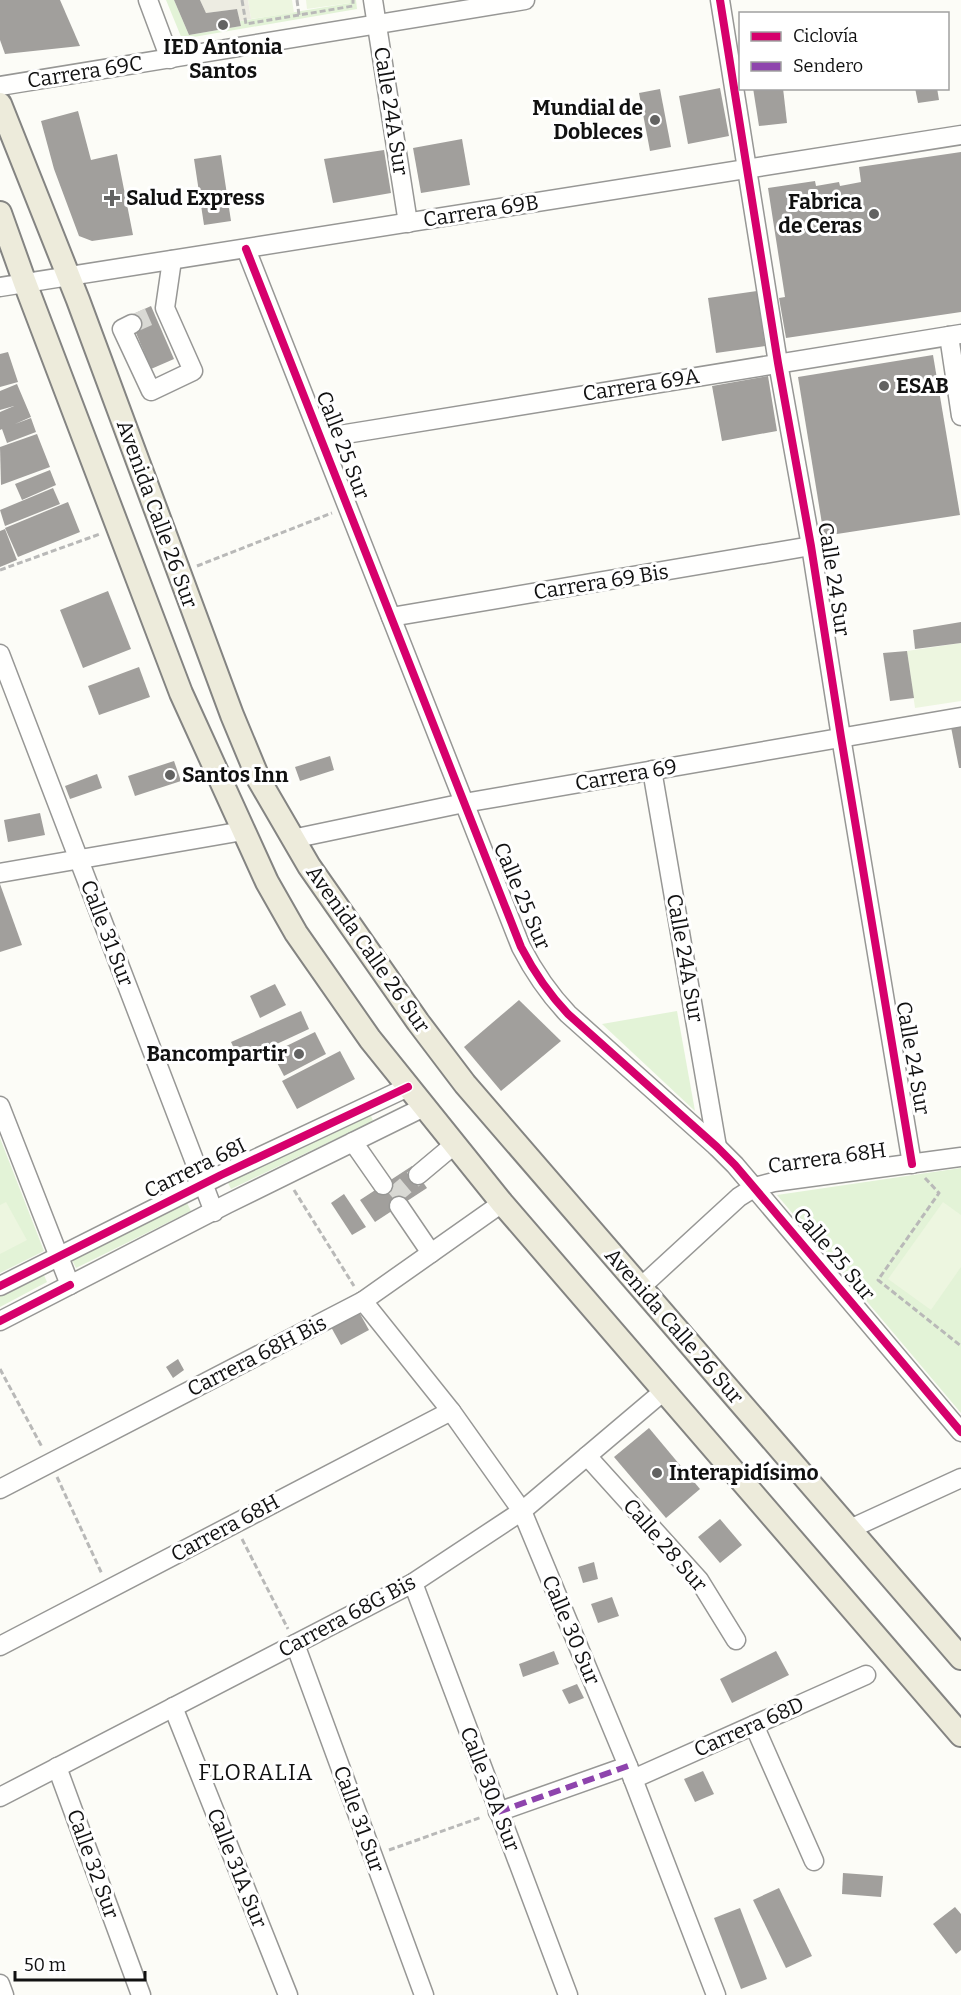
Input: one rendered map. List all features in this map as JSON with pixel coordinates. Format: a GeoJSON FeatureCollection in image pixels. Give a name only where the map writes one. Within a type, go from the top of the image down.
{"type":"FeatureCollection","features":[{"type":"Feature","properties":{"kind":"main road","name":"Avenida Calle 26 Sur"},"geometry":{"type":"LineString","coordinates":[[0,104],[68,276],[232,715],[259,780],[292,839],[411,1013],[465,1084],[961,1658]]}},
{"type":"Feature","properties":{"kind":"main road","name":"Avenida Calle 26 Sur"},"geometry":{"type":"LineString","coordinates":[[0,213],[24,283],[181,693],[267,882],[296,933],[370,1039],[502,1203],[961,1735]]}},
{"type":"Feature","properties":{"kind":"main road"},"geometry":{"type":"LineString","coordinates":[[904,1669],[961,1749]]}},
{"type":"Feature","properties":{"kind":"street"},"geometry":{"type":"LineString","coordinates":[[148,0],[170,58]]}},
{"type":"Feature","properties":{"kind":"street","name":"Calle 24A Sur"},"geometry":{"type":"LineString","coordinates":[[373,0],[408,223]]}},
{"type":"Feature","properties":{"kind":"street","name":"Carrera 69C"},"geometry":{"type":"LineString","coordinates":[[0,86],[525,0]]}},
{"type":"Feature","properties":{"kind":"street","name":"Calle 24 Sur"},"geometry":{"type":"LineString","coordinates":[[720,0],[778,363],[811,546],[840,737],[912,1164]]}},
{"type":"Feature","properties":{"kind":"street","name":"Carrera 69B"},"geometry":{"type":"LineString","coordinates":[[0,287],[961,135]]}},
{"type":"Feature","properties":{"kind":"street","name":"Calle 25 Sur"},"geometry":{"type":"LineString","coordinates":[[246,249],[521,947],[534,972],[568,1014],[717,1147],[755,1187],[961,1431]]}},
{"type":"Feature","properties":{"kind":"street"},"geometry":{"type":"LineString","coordinates":[[132,324],[122,329],[151,391],[193,371],[160,311],[172,260]]}},
{"type":"Feature","properties":{"kind":"street"},"geometry":{"type":"LineString","coordinates":[[955,335],[961,416]]}},
{"type":"Feature","properties":{"kind":"street","name":"Carrera 69A"},"geometry":{"type":"LineString","coordinates":[[321,438],[955,335]]}},
{"type":"Feature","properties":{"kind":"street","name":"Carrera 69 Bis"},"geometry":{"type":"LineString","coordinates":[[391,617],[811,546]]}},
{"type":"Feature","properties":{"kind":"street","name":"Calle 31 Sur"},"geometry":{"type":"LineString","coordinates":[[0,654],[5,680],[79,860],[214,1212]]}},
{"type":"Feature","properties":{"kind":"street","name":"Carrera 69"},"geometry":{"type":"LineString","coordinates":[[292,839],[464,803],[961,717]]}},
{"type":"Feature","properties":{"kind":"street","name":"Calle 24A Sur"},"geometry":{"type":"LineString","coordinates":[[652,770],[717,1147]]}},
{"type":"Feature","properties":{"kind":"street"},"geometry":{"type":"LineString","coordinates":[[0,873],[243,831]]}},
{"type":"Feature","properties":{"kind":"street","name":"Carrera 68I"},"geometry":{"type":"LineString","coordinates":[[0,1286],[203,1184],[408,1087]]}},
{"type":"Feature","properties":{"kind":"street"},"geometry":{"type":"LineString","coordinates":[[0,1106],[70,1285]]}},
{"type":"Feature","properties":{"kind":"street"},"geometry":{"type":"LineString","coordinates":[[0,1321],[424,1107]]}},
{"type":"Feature","properties":{"kind":"street"},"geometry":{"type":"LineString","coordinates":[[353,1142],[383,1185]]}},
{"type":"Feature","properties":{"kind":"street"},"geometry":{"type":"LineString","coordinates":[[418,1175],[455,1144]]}},
{"type":"Feature","properties":{"kind":"street","name":"Carrera 68H"},"geometry":{"type":"LineString","coordinates":[[641,1287],[739,1197],[755,1187],[774,1182],[961,1157]]}},
{"type":"Feature","properties":{"kind":"street","name":"Carrera 68H Bis"},"geometry":{"type":"LineString","coordinates":[[0,1489],[363,1301],[502,1203]]}},
{"type":"Feature","properties":{"kind":"street"},"geometry":{"type":"LineString","coordinates":[[399,1206],[431,1253]]}},
{"type":"Feature","properties":{"kind":"street","name":"Calle 30 Sur"},"geometry":{"type":"LineString","coordinates":[[363,1301],[451,1411],[522,1511],[631,1773],[716,1995]]}},
{"type":"Feature","properties":{"kind":"street","name":"Carrera 68G Bis"},"geometry":{"type":"LineString","coordinates":[[0,1797],[412,1583],[522,1511],[665,1390]]}},
{"type":"Feature","properties":{"kind":"street","name":"Carrera 68H"},"geometry":{"type":"LineString","coordinates":[[0,1646],[451,1411]]}},
{"type":"Feature","properties":{"kind":"street","name":"Calle 28 Sur"},"geometry":{"type":"LineString","coordinates":[[587,1456],[699,1580],[736,1640]]}},
{"type":"Feature","properties":{"kind":"street"},"geometry":{"type":"LineString","coordinates":[[850,1529],[961,1478]]}},
{"type":"Feature","properties":{"kind":"street","name":"Calle 30A Sur"},"geometry":{"type":"LineString","coordinates":[[412,1583],[568,1995]]}},
{"type":"Feature","properties":{"kind":"street","name":"Calle 31 Sur"},"geometry":{"type":"LineString","coordinates":[[295,1644],[424,1995]]}},
{"type":"Feature","properties":{"kind":"street","name":"Carrera 68D"},"geometry":{"type":"LineString","coordinates":[[498,1812],[631,1773],[754,1725],[866,1675]]}},
{"type":"Feature","properties":{"kind":"street","name":"Calle 31A Sur"},"geometry":{"type":"LineString","coordinates":[[173,1707],[288,1995]]}},
{"type":"Feature","properties":{"kind":"street"},"geometry":{"type":"LineString","coordinates":[[754,1725],[813,1861]]}},
{"type":"Feature","properties":{"kind":"street","name":"Calle 32 Sur"},"geometry":{"type":"LineString","coordinates":[[57,1767],[141,1995]]}},
{"type":"Feature","properties":{"kind":"street"},"geometry":{"type":"LineString","coordinates":[[0,1984],[4,1995]]}},
{"type":"Feature","properties":{"kind":"path"},"geometry":{"type":"LineString","coordinates":[[242,0],[246,24],[354,6],[352,0]]}},
{"type":"Feature","properties":{"kind":"path"},"geometry":{"type":"LineString","coordinates":[[297,0],[299,15]]}},
{"type":"Feature","properties":{"kind":"path"},"geometry":{"type":"LineString","coordinates":[[197,566],[348,507]]}},
{"type":"Feature","properties":{"kind":"path"},"geometry":{"type":"LineString","coordinates":[[0,570],[100,534]]}},
{"type":"Feature","properties":{"kind":"path"},"geometry":{"type":"LineString","coordinates":[[912,1164],[939,1193],[878,1280],[961,1346]]}},
{"type":"Feature","properties":{"kind":"path"},"geometry":{"type":"LineString","coordinates":[[291,1186],[363,1301]]}},
{"type":"Feature","properties":{"kind":"path"},"geometry":{"type":"LineString","coordinates":[[235,1524],[295,1644]]}},
{"type":"Feature","properties":{"kind":"path"},"geometry":{"type":"LineString","coordinates":[[372,1856],[498,1812]]}},
{"type":"Feature","properties":{"kind":"green space"},"geometry":{"type":"Polygon","coordinates":[[[166,0],[174,0],[189,35],[241,26],[240,21],[350,3],[350,0],[356,0],[357,9],[182,39],[166,0]]]}},
{"type":"Feature","properties":{"kind":"green space"},"geometry":{"type":"Polygon","coordinates":[[[248,0],[292,0],[294,13],[251,19],[248,0]]]}},
{"type":"Feature","properties":{"kind":"green space"},"geometry":{"type":"Polygon","coordinates":[[[306,0],[350,0],[350,3],[307,9],[306,0]]]}},
{"type":"Feature","properties":{"kind":"green space"},"geometry":{"type":"Polygon","coordinates":[[[961,643],[961,701],[915,708],[907,651],[961,643]]]}},
{"type":"Feature","properties":{"kind":"green space"},"geometry":{"type":"Polygon","coordinates":[[[677,1011],[695,1111],[602,1024],[677,1011]]]}},
{"type":"Feature","properties":{"kind":"green space"},"geometry":{"type":"Polygon","coordinates":[[[370,1113],[373,1121],[231,1189],[227,1181],[370,1113]]]}},
{"type":"Feature","properties":{"kind":"green space"},"geometry":{"type":"Polygon","coordinates":[[[0,1138],[44,1251],[0,1273],[0,1138]]]}},
{"type":"Feature","properties":{"kind":"green space"},"geometry":{"type":"Polygon","coordinates":[[[961,1168],[961,1413],[777,1195],[961,1168]]]}},
{"type":"Feature","properties":{"kind":"green space"},"geometry":{"type":"Polygon","coordinates":[[[6,1202],[27,1240],[0,1254],[0,1205],[6,1202]]]}},
{"type":"Feature","properties":{"kind":"green space"},"geometry":{"type":"Polygon","coordinates":[[[943,1202],[961,1215],[961,1267],[931,1310],[888,1279],[943,1202]]]}},
{"type":"Feature","properties":{"kind":"green space"},"geometry":{"type":"Polygon","coordinates":[[[187,1203],[191,1211],[76,1268],[72,1260],[187,1203]]]}},
{"type":"Feature","properties":{"kind":"green space"},"geometry":{"type":"Polygon","coordinates":[[[43,1273],[47,1282],[0,1307],[0,1295],[43,1273]]]}},
{"type":"Feature","properties":{"kind":"shaded area"},"geometry":{"type":"Polygon","coordinates":[[[200,0],[248,0],[251,19],[240,21],[237,9],[206,13],[200,0]]]}},
{"type":"Feature","properties":{"kind":"building"},"geometry":{"type":"Polygon","coordinates":[[[0,0],[60,0],[80,46],[5,54],[0,40],[0,0]]]}},
{"type":"Feature","properties":{"kind":"building"},"geometry":{"type":"Polygon","coordinates":[[[174,0],[200,0],[206,13],[237,9],[241,26],[189,35],[174,0]]]}},
{"type":"Feature","properties":{"kind":"building"},"geometry":{"type":"Polygon","coordinates":[[[720,88],[729,136],[688,144],[679,96],[720,88]]]}},
{"type":"Feature","properties":{"kind":"building","name":"Mundial de Dobleces"},"geometry":{"type":"Polygon","coordinates":[[[660,89],[671,147],[650,151],[639,93],[660,89]]]}},
{"type":"Feature","properties":{"kind":"building"},"geometry":{"type":"Polygon","coordinates":[[[753,90],[783,90],[787,123],[759,126],[753,90]]]}},
{"type":"Feature","properties":{"kind":"building"},"geometry":{"type":"Polygon","coordinates":[[[915,90],[937,90],[939,100],[918,103],[915,90]]]}},
{"type":"Feature","properties":{"kind":"building"},"geometry":{"type":"Polygon","coordinates":[[[78,111],[91,160],[117,154],[133,235],[92,241],[79,236],[54,169],[41,121],[78,111]]]}},
{"type":"Feature","properties":{"kind":"building"},"geometry":{"type":"Polygon","coordinates":[[[462,139],[470,185],[421,193],[413,148],[462,139]]]}},
{"type":"Feature","properties":{"kind":"building"},"geometry":{"type":"Polygon","coordinates":[[[384,150],[391,193],[333,203],[324,159],[384,150]]]}},
{"type":"Feature","properties":{"kind":"building"},"geometry":{"type":"Polygon","coordinates":[[[961,152],[961,312],[786,338],[779,298],[785,297],[768,188],[815,181],[816,186],[839,182],[840,186],[861,182],[859,167],[961,152]]]}},
{"type":"Feature","properties":{"kind":"building"},"geometry":{"type":"Polygon","coordinates":[[[221,155],[231,221],[204,225],[194,159],[221,155]]]}},
{"type":"Feature","properties":{"kind":"building"},"geometry":{"type":"Polygon","coordinates":[[[757,291],[765,346],[716,353],[708,298],[757,291]]]}},
{"type":"Feature","properties":{"kind":"building"},"geometry":{"type":"Polygon","coordinates":[[[151,306],[174,359],[151,369],[129,316],[151,306]]]}},
{"type":"Feature","properties":{"kind":"building"},"geometry":{"type":"Polygon","coordinates":[[[8,352],[18,382],[0,387],[0,354],[8,352]]]}},
{"type":"Feature","properties":{"kind":"building"},"geometry":{"type":"Polygon","coordinates":[[[933,355],[960,515],[824,536],[798,377],[933,355]]]}},
{"type":"Feature","properties":{"kind":"building"},"geometry":{"type":"Polygon","coordinates":[[[768,376],[777,431],[722,441],[712,386],[768,376]]]}},
{"type":"Feature","properties":{"kind":"building"},"geometry":{"type":"Polygon","coordinates":[[[17,384],[31,417],[15,424],[31,418],[36,432],[7,443],[2,429],[0,430],[0,412],[14,406],[0,410],[0,391],[17,384]]]}},
{"type":"Feature","properties":{"kind":"building"},"geometry":{"type":"Polygon","coordinates":[[[37,434],[50,467],[1,485],[0,447],[37,434]]]}},
{"type":"Feature","properties":{"kind":"building"},"geometry":{"type":"Polygon","coordinates":[[[50,470],[56,485],[22,500],[15,484],[50,470]]]}},
{"type":"Feature","properties":{"kind":"building"},"geometry":{"type":"Polygon","coordinates":[[[53,488],[60,504],[5,526],[0,510],[53,488]]]}},
{"type":"Feature","properties":{"kind":"building"},"geometry":{"type":"Polygon","coordinates":[[[68,502],[80,532],[18,557],[5,528],[68,502]]]}},
{"type":"Feature","properties":{"kind":"building"},"geometry":{"type":"Polygon","coordinates":[[[5,529],[17,560],[0,567],[0,531],[5,529]]]}},
{"type":"Feature","properties":{"kind":"building"},"geometry":{"type":"Polygon","coordinates":[[[108,591],[131,649],[83,668],[60,610],[108,591]]]}},
{"type":"Feature","properties":{"kind":"building"},"geometry":{"type":"Polygon","coordinates":[[[961,622],[961,643],[915,649],[913,630],[961,622]]]}},
{"type":"Feature","properties":{"kind":"building"},"geometry":{"type":"Polygon","coordinates":[[[907,651],[914,698],[890,701],[883,653],[907,651]]]}},
{"type":"Feature","properties":{"kind":"building"},"geometry":{"type":"Polygon","coordinates":[[[139,667],[150,697],[99,715],[88,686],[139,667]]]}},
{"type":"Feature","properties":{"kind":"building"},"geometry":{"type":"Polygon","coordinates":[[[961,725],[961,768],[959,768],[951,727],[961,725]]]}},
{"type":"Feature","properties":{"kind":"building"},"geometry":{"type":"Polygon","coordinates":[[[330,756],[334,770],[300,781],[295,767],[330,756]]]}},
{"type":"Feature","properties":{"kind":"building"},"geometry":{"type":"Polygon","coordinates":[[[174,761],[181,781],[135,796],[128,776],[174,761]]]}},
{"type":"Feature","properties":{"kind":"building"},"geometry":{"type":"Polygon","coordinates":[[[97,774],[102,788],[70,799],[65,786],[97,774]]]}},
{"type":"Feature","properties":{"kind":"building"},"geometry":{"type":"Polygon","coordinates":[[[40,813],[45,835],[8,842],[4,820],[40,813]]]}},
{"type":"Feature","properties":{"kind":"building"},"geometry":{"type":"Polygon","coordinates":[[[0,884],[22,945],[0,952],[0,884]]]}},
{"type":"Feature","properties":{"kind":"building","name":"Bancompartir"},"geometry":{"type":"Polygon","coordinates":[[[275,984],[286,1005],[260,1018],[250,996],[275,984]]]}},
{"type":"Feature","properties":{"kind":"building"},"geometry":{"type":"Polygon","coordinates":[[[519,1000],[561,1041],[501,1091],[464,1047],[519,1000]]]}},
{"type":"Feature","properties":{"kind":"building"},"geometry":{"type":"Polygon","coordinates":[[[301,1011],[309,1029],[240,1061],[231,1042],[301,1011]]]}},
{"type":"Feature","properties":{"kind":"building","name":"Bancompartir"},"geometry":{"type":"Polygon","coordinates":[[[315,1032],[326,1054],[284,1076],[272,1053],[315,1032]]]}},
{"type":"Feature","properties":{"kind":"building"},"geometry":{"type":"Polygon","coordinates":[[[340,1051],[355,1079],[297,1109],[282,1081],[340,1051]]]}},
{"type":"Feature","properties":{"kind":"building"},"geometry":{"type":"Polygon","coordinates":[[[412,1166],[427,1188],[375,1222],[360,1200],[412,1166]]]}},
{"type":"Feature","properties":{"kind":"building"},"geometry":{"type":"Polygon","coordinates":[[[344,1194],[366,1227],[352,1235],[331,1203],[344,1194]]]}},
{"type":"Feature","properties":{"kind":"building"},"geometry":{"type":"Polygon","coordinates":[[[359,1312],[369,1330],[341,1345],[331,1327],[359,1312]]]}},
{"type":"Feature","properties":{"kind":"building"},"geometry":{"type":"Polygon","coordinates":[[[178,1359],[184,1370],[173,1378],[166,1367],[178,1359]]]}},
{"type":"Feature","properties":{"kind":"building","name":"Interapidísimo"},"geometry":{"type":"Polygon","coordinates":[[[649,1428],[700,1489],[666,1518],[614,1457],[649,1428]]]}},
{"type":"Feature","properties":{"kind":"building"},"geometry":{"type":"Polygon","coordinates":[[[720,1519],[742,1545],[720,1563],[698,1537],[720,1519]]]}},
{"type":"Feature","properties":{"kind":"building"},"geometry":{"type":"Polygon","coordinates":[[[594,1562],[598,1579],[583,1583],[578,1567],[594,1562]]]}},
{"type":"Feature","properties":{"kind":"building"},"geometry":{"type":"Polygon","coordinates":[[[612,1597],[619,1616],[598,1623],[591,1604],[612,1597]]]}},
{"type":"Feature","properties":{"kind":"building"},"geometry":{"type":"Polygon","coordinates":[[[554,1651],[559,1664],[523,1677],[519,1664],[554,1651]]]}},
{"type":"Feature","properties":{"kind":"building"},"geometry":{"type":"Polygon","coordinates":[[[776,1651],[789,1675],[732,1703],[720,1679],[776,1651]]]}},
{"type":"Feature","properties":{"kind":"building"},"geometry":{"type":"Polygon","coordinates":[[[577,1684],[584,1698],[569,1704],[562,1690],[577,1684]]]}},
{"type":"Feature","properties":{"kind":"building"},"geometry":{"type":"Polygon","coordinates":[[[703,1771],[714,1794],[695,1802],[684,1779],[703,1771]]]}},
{"type":"Feature","properties":{"kind":"building"},"geometry":{"type":"Polygon","coordinates":[[[843,1873],[883,1876],[881,1897],[842,1894],[843,1873]]]}},
{"type":"Feature","properties":{"kind":"building"},"geometry":{"type":"Polygon","coordinates":[[[779,1888],[812,1956],[786,1968],[753,1900],[779,1888]]]}},
{"type":"Feature","properties":{"kind":"building"},"geometry":{"type":"Polygon","coordinates":[[[955,1907],[961,1914],[961,1950],[956,1954],[933,1924],[955,1907]]]}},
{"type":"Feature","properties":{"kind":"building"},"geometry":{"type":"Polygon","coordinates":[[[740,1908],[767,1979],[741,1989],[714,1918],[740,1908]]]}},
{"type":"Feature","properties":{"kind":"tunnel"},"geometry":{"type":"LineString","coordinates":[[132,324],[155,314]]}},
{"type":"Feature","properties":{"kind":"tunnel"},"geometry":{"type":"LineString","coordinates":[[392,1197],[418,1175]]}},
{"type":"Feature","properties":{"kind":"marked path"},"geometry":{"type":"LineString","coordinates":[[498,1812],[628,1766]]}},
{"type":"Feature","properties":{"kind":"cycle path"},"geometry":{"type":"LineString","coordinates":[[720,0],[778,363],[811,546],[912,1164]]}},
{"type":"Feature","properties":{"kind":"cycle path"},"geometry":{"type":"LineString","coordinates":[[246,249],[521,947],[531,965],[568,1014],[735,1165],[961,1432]]}},
{"type":"Feature","properties":{"kind":"cycle path"},"geometry":{"type":"LineString","coordinates":[[0,1286],[221,1175],[408,1087]]}},
{"type":"Feature","properties":{"kind":"cycle path"},"geometry":{"type":"LineString","coordinates":[[0,1321],[70,1285]]}},
{"type":"Feature","properties":{"kind":"place","name":"IED Antonia Santos"},"geometry":{"type":"Point","coordinates":[223,25]}},
{"type":"Feature","properties":{"kind":"place","name":"Mundial de Dobleces"},"geometry":{"type":"Point","coordinates":[655,120]}},
{"type":"Feature","properties":{"kind":"place","name":"Salud Express"},"geometry":{"type":"Point","coordinates":[112,198]}},
{"type":"Feature","properties":{"kind":"place","name":"Fabrica de Ceras"},"geometry":{"type":"Point","coordinates":[874,214]}},
{"type":"Feature","properties":{"kind":"place","name":"ESAB"},"geometry":{"type":"Point","coordinates":[884,386]}},
{"type":"Feature","properties":{"kind":"place","name":"Santos Inn"},"geometry":{"type":"Point","coordinates":[170,775]}},
{"type":"Feature","properties":{"kind":"place","name":"Bancompartir"},"geometry":{"type":"Point","coordinates":[299,1054]}},
{"type":"Feature","properties":{"kind":"place","name":"Interapidísimo"},"geometry":{"type":"Point","coordinates":[657,1473]}},
{"type":"Feature","properties":{"kind":"district","name":"FLORALIA"},"geometry":{"type":"Point","coordinates":[256,1772]}}]}
